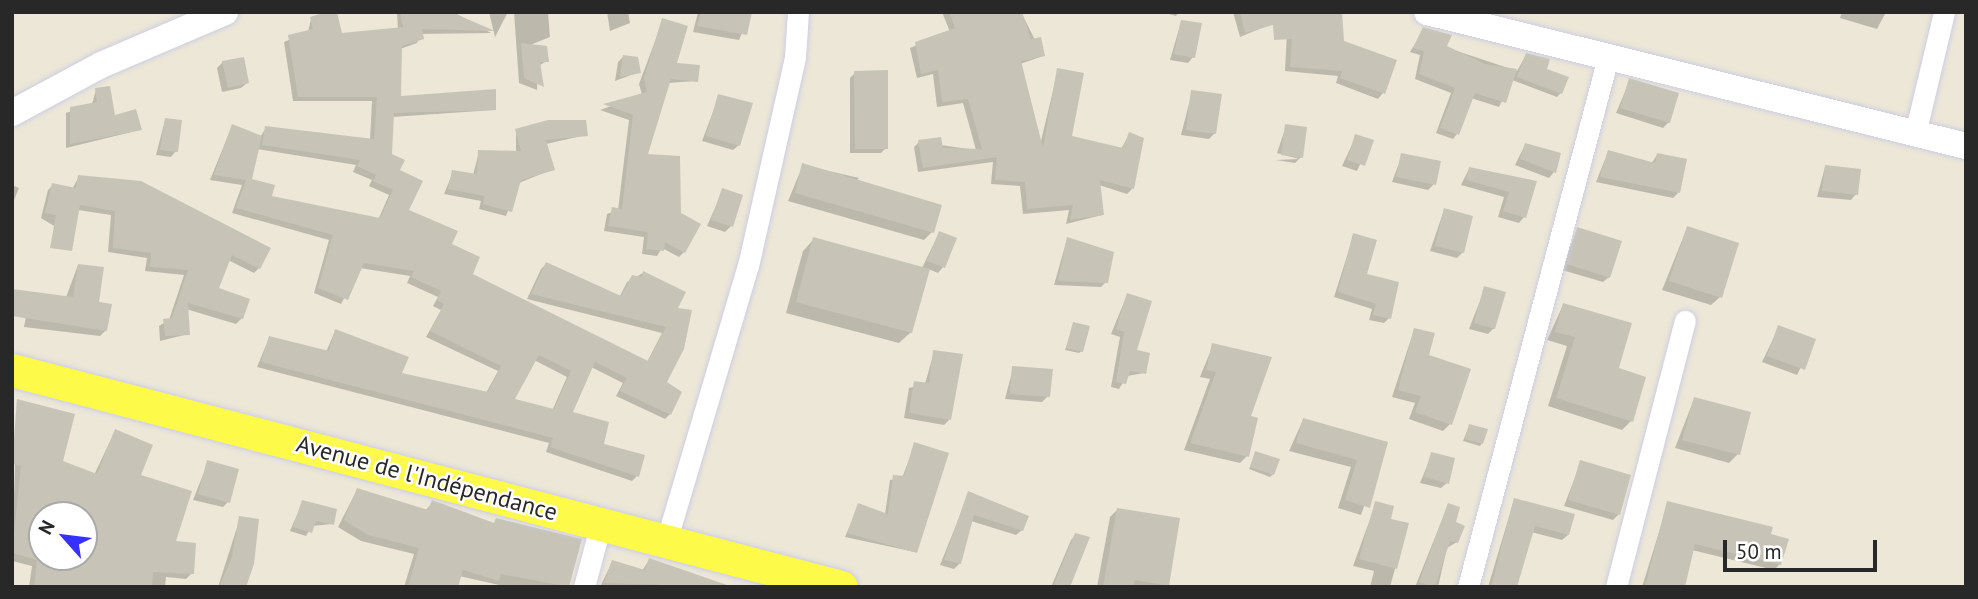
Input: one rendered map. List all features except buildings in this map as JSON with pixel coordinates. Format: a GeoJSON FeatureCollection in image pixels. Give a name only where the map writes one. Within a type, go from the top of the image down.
{"type":"FeatureCollection","features":[{"type":"Feature","properties":{"kind":"main road","name":"Avenue de l'Indépendance"},"geometry":{"type":"LineString","coordinates":[[12,370],[841,587]]}},
{"type":"Feature","properties":{"kind":"street"},"geometry":{"type":"LineString","coordinates":[[12,113],[101,65],[225,12]]}},
{"type":"Feature","properties":{"kind":"street"},"geometry":{"type":"LineString","coordinates":[[666,542],[748,266],[795,57],[798,12]]}},
{"type":"Feature","properties":{"kind":"street"},"geometry":{"type":"LineString","coordinates":[[1427,12],[1966,146]]}},
{"type":"Feature","properties":{"kind":"street"},"geometry":{"type":"LineString","coordinates":[[1915,134],[1944,12]]}},
{"type":"Feature","properties":{"kind":"street"},"geometry":{"type":"LineString","coordinates":[[1468,587],[1608,57]]}},
{"type":"Feature","properties":{"kind":"street"},"geometry":{"type":"LineString","coordinates":[[1616,587],[1685,321]]}},
{"type":"Feature","properties":{"kind":"street"},"geometry":{"type":"LineString","coordinates":[[584,587],[601,523]]}}]}
